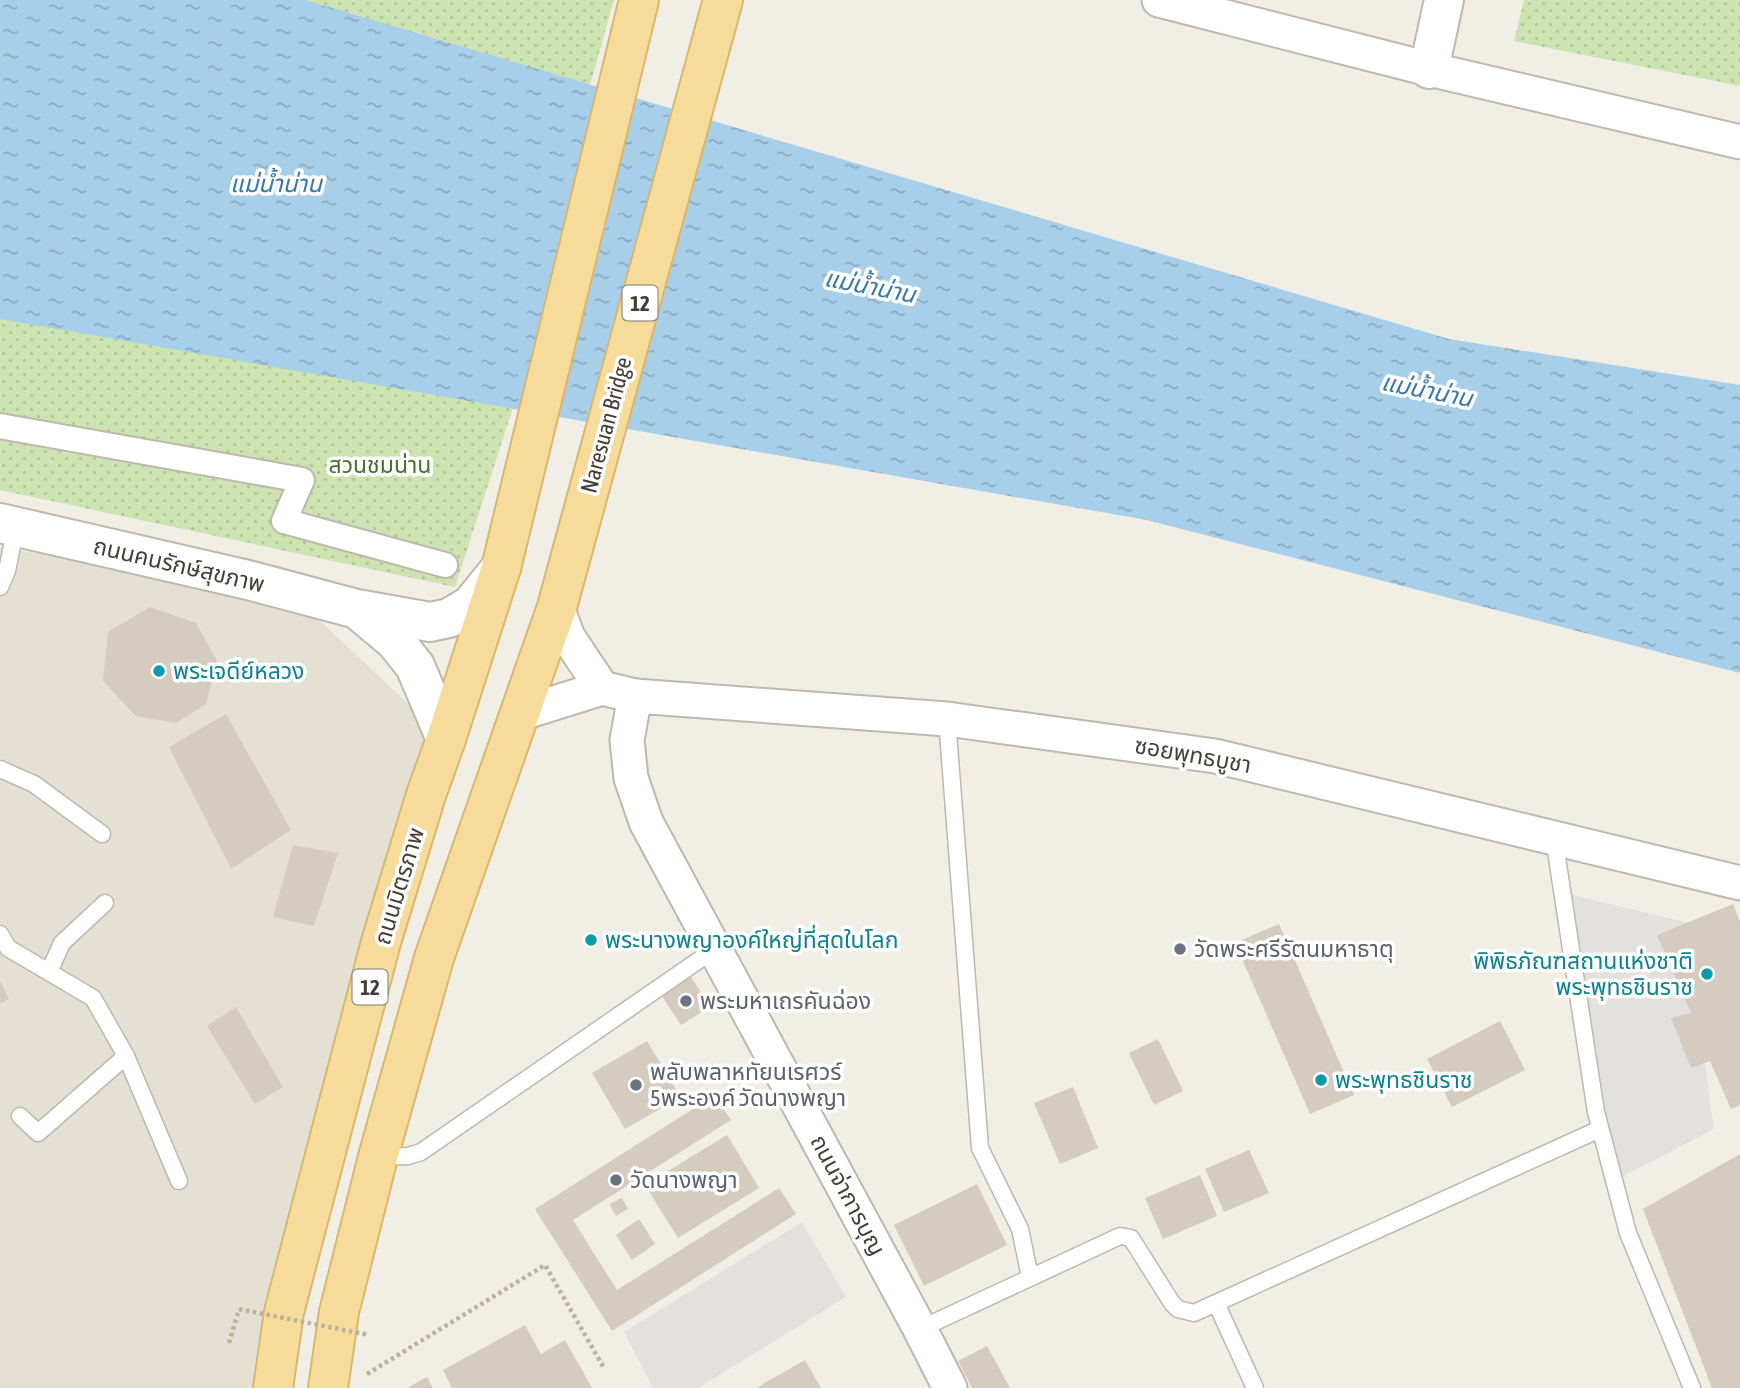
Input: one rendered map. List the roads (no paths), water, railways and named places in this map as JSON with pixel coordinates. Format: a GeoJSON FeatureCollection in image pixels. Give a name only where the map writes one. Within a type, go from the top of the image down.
{"type":"FeatureCollection","features":[{"type":"Feature","properties":{"kind":"main road","name":"12"},"geometry":{"type":"LineString","coordinates":[[489,588],[639,0]]}},
{"type":"Feature","properties":{"kind":"main road","name":"Naresuan Bridge"},"geometry":{"type":"LineString","coordinates":[[556,607],[723,0]]}},
{"type":"Feature","properties":{"kind":"main road","name":"ถนนมิตรภาพ"},"geometry":{"type":"LineString","coordinates":[[272,1388],[284,1312],[382,942],[426,795],[446,739],[489,588]]}},
{"type":"Feature","properties":{"kind":"main road","name":"12"},"geometry":{"type":"LineString","coordinates":[[344,1383],[339,1312],[378,1157],[434,958],[556,607]]}},
{"type":"Feature","properties":{"kind":"street"},"geometry":{"type":"LineString","coordinates":[[1159,0],[1429,69],[1740,142]]}},
{"type":"Feature","properties":{"kind":"street"},"geometry":{"type":"LineString","coordinates":[[1429,69],[1444,0]]}},
{"type":"Feature","properties":{"kind":"street"},"geometry":{"type":"LineString","coordinates":[[0,426],[302,480],[284,521],[445,565]]}},
{"type":"Feature","properties":{"kind":"street","name":"ถนนคนรักษ์สุขภาพ"},"geometry":{"type":"LineString","coordinates":[[8,524],[248,580],[357,609],[430,622],[449,618],[489,588]]}},
{"type":"Feature","properties":{"kind":"street"},"geometry":{"type":"LineString","coordinates":[[519,714],[602,688],[568,637],[556,607]]}},
{"type":"Feature","properties":{"kind":"street","name":"ถนนคนรักษ์สุขภาพ"},"geometry":{"type":"LineString","coordinates":[[357,609],[395,640],[415,666],[446,739]]}},
{"type":"Feature","properties":{"kind":"street","name":"ซอยพุทธบูชา"},"geometry":{"type":"LineString","coordinates":[[602,688],[635,696],[947,719],[1215,756],[1740,883]]}},
{"type":"Feature","properties":{"kind":"street","name":"ถนนจ่าการบุญ"},"geometry":{"type":"LineString","coordinates":[[635,696],[627,740],[631,778],[646,822],[950,1388]]}},
{"type":"Feature","properties":{"kind":"lane"},"geometry":{"type":"LineString","coordinates":[[0,587],[7,571],[8,524]]}},
{"type":"Feature","properties":{"kind":"lane"},"geometry":{"type":"LineString","coordinates":[[947,719],[979,1148],[1020,1229],[1030,1277]]}},
{"type":"Feature","properties":{"kind":"lane"},"geometry":{"type":"LineString","coordinates":[[0,769],[34,784],[102,834]]}},
{"type":"Feature","properties":{"kind":"lane"},"geometry":{"type":"LineString","coordinates":[[1554,838],[1600,1129],[1628,1233],[1692,1388]]}},
{"type":"Feature","properties":{"kind":"lane"},"geometry":{"type":"LineString","coordinates":[[49,972],[62,943],[105,903]]}},
{"type":"Feature","properties":{"kind":"lane"},"geometry":{"type":"LineString","coordinates":[[0,934],[8,948],[93,998],[126,1056],[179,1181]]}},
{"type":"Feature","properties":{"kind":"lane"},"geometry":{"type":"LineString","coordinates":[[378,1157],[408,1156],[421,1152],[715,949]]}},
{"type":"Feature","properties":{"kind":"lane"},"geometry":{"type":"LineString","coordinates":[[20,1116],[38,1133],[126,1056]]}},
{"type":"Feature","properties":{"kind":"lane"},"geometry":{"type":"LineString","coordinates":[[920,1329],[1120,1236],[1131,1238],[1172,1303],[1178,1309],[1194,1313],[1600,1129]]}},
{"type":"Feature","properties":{"kind":"lane"},"geometry":{"type":"LineString","coordinates":[[1216,1305],[1255,1388]]}},
{"type":"Feature","properties":{"kind":"water","name":"แม่น้ำน่าน"},"geometry":{"type":"Polygon","coordinates":[[[0,0],[305,0],[1449,339],[1740,385],[1740,673],[1147,520],[0,319],[0,0]]]}},
{"type":"Feature","properties":{"kind":"place","name":"พระเจดีย์หลวง"},"geometry":{"type":"Point","coordinates":[159,671]}},
{"type":"Feature","properties":{"kind":"place","name":"พระนางพญาองค์ใหญ่ที่สุดในโลก"},"geometry":{"type":"Point","coordinates":[591,940]}},
{"type":"Feature","properties":{"kind":"place","name":"วัดพระศรีรัตนมหาธาตุ"},"geometry":{"type":"Point","coordinates":[1180,949]}},
{"type":"Feature","properties":{"kind":"place","name":"พิพิธภัณฑสถานแห่งชาติ พระพุทธชินราช"},"geometry":{"type":"Point","coordinates":[1707,974]}},
{"type":"Feature","properties":{"kind":"place","name":"พระมหาเถรคันฉ่อง"},"geometry":{"type":"Point","coordinates":[686,1001]}},
{"type":"Feature","properties":{"kind":"place","name":"พระพุทธชินราช"},"geometry":{"type":"Point","coordinates":[1321,1080]}},
{"type":"Feature","properties":{"kind":"place","name":"พลับพลาหทัยนเรศวร์ 5พระองค์ วัดนางพญา"},"geometry":{"type":"Point","coordinates":[636,1085]}},
{"type":"Feature","properties":{"kind":"place","name":"วัดนางพญา"},"geometry":{"type":"Point","coordinates":[616,1180]}},
{"type":"Feature","properties":{"kind":"park label","name":"สวนชมน่าน"},"geometry":{"type":"Point","coordinates":[380,465]}}]}
